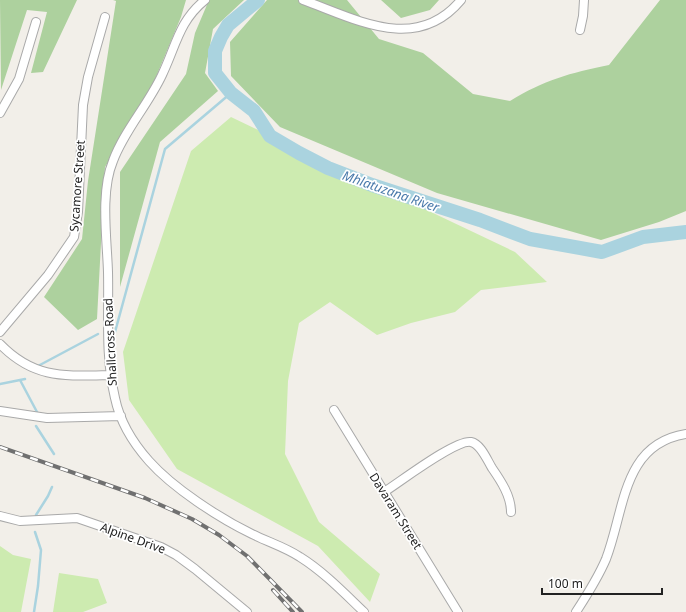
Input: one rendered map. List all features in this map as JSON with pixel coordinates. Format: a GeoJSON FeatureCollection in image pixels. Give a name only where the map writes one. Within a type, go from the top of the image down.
{"type":"FeatureCollection","features":[{"type":"Feature","properties":{"kind":"street","name":"Shallcross Road"},"geometry":{"type":"LineString","coordinates":[[205,0],[195,8],[184,22],[152,96],[123,140],[112,162],[106,201],[108,278],[107,313],[110,375],[115,399],[121,416],[138,448],[165,476],[211,511],[239,528],[299,556],[319,570],[364,612]]}},
{"type":"Feature","properties":{"kind":"street"},"geometry":{"type":"LineString","coordinates":[[303,0],[380,28],[401,30],[421,27],[432,23],[444,16],[461,0]]}},
{"type":"Feature","properties":{"kind":"street"},"geometry":{"type":"LineString","coordinates":[[580,30],[584,0]]}},
{"type":"Feature","properties":{"kind":"street","name":"Sycamore Street"},"geometry":{"type":"LineString","coordinates":[[0,332],[48,274],[74,236],[78,212],[83,105],[88,77],[105,17]]}},
{"type":"Feature","properties":{"kind":"street"},"geometry":{"type":"LineString","coordinates":[[0,113],[19,79],[36,22]]}},
{"type":"Feature","properties":{"kind":"street"},"geometry":{"type":"LineString","coordinates":[[0,344],[19,361],[34,370],[64,375],[110,375]]}},
{"type":"Feature","properties":{"kind":"street","name":"Davaram Street"},"geometry":{"type":"LineString","coordinates":[[334,410],[458,612]]}},
{"type":"Feature","properties":{"kind":"street"},"geometry":{"type":"LineString","coordinates":[[0,411],[47,418],[121,416]]}},
{"type":"Feature","properties":{"kind":"street"},"geometry":{"type":"LineString","coordinates":[[576,612],[591,589],[606,559],[626,491],[637,465],[652,447],[665,440],[686,434]]}},
{"type":"Feature","properties":{"kind":"street"},"geometry":{"type":"LineString","coordinates":[[384,492],[449,448],[465,442],[472,442],[480,448],[502,484],[511,504],[511,512]]}},
{"type":"Feature","properties":{"kind":"street","name":"Alpine Drive"},"geometry":{"type":"LineString","coordinates":[[0,516],[20,521],[77,518],[160,547],[176,555],[195,569],[247,612]]}},
{"type":"Feature","properties":{"kind":"green space"},"geometry":{"type":"Polygon","coordinates":[[[0,0],[77,0],[43,72],[31,73],[47,12],[27,10],[1,90],[0,0]]]}},
{"type":"Feature","properties":{"kind":"green space"},"geometry":{"type":"Polygon","coordinates":[[[113,0],[186,0],[181,17],[146,101],[105,167],[97,319],[78,330],[44,297],[82,239],[88,181],[116,1],[113,0]]]}},
{"type":"Feature","properties":{"kind":"green space"},"geometry":{"type":"Polygon","coordinates":[[[209,0],[244,0],[213,29],[205,73],[218,91],[160,142],[120,287],[120,172],[186,74],[195,33],[209,0]]]}},
{"type":"Feature","properties":{"kind":"green space"},"geometry":{"type":"Polygon","coordinates":[[[267,0],[347,0],[379,39],[423,53],[473,94],[510,101],[546,82],[582,71],[609,65],[660,0],[686,0],[686,211],[659,222],[601,240],[437,193],[280,127],[231,76],[230,42],[267,0]]]}},
{"type":"Feature","properties":{"kind":"green space"},"geometry":{"type":"Polygon","coordinates":[[[381,0],[439,0],[430,10],[401,18],[381,0]]]}},
{"type":"Feature","properties":{"kind":"green space"},"geometry":{"type":"Polygon","coordinates":[[[231,117],[515,252],[547,282],[481,290],[455,312],[411,323],[377,335],[330,302],[299,323],[288,381],[285,454],[319,522],[380,574],[370,602],[318,546],[177,469],[129,400],[123,352],[191,151],[231,117]]]}},
{"type":"Feature","properties":{"kind":"green space"},"geometry":{"type":"Polygon","coordinates":[[[0,546],[13,555],[31,559],[21,612],[0,612],[0,546]]]}},
{"type":"Feature","properties":{"kind":"green space"},"geometry":{"type":"Polygon","coordinates":[[[59,573],[98,579],[107,603],[83,612],[53,612],[59,573]]]}},
{"type":"Feature","properties":{"kind":"waterway","name":"Mhlatuzana River"},"geometry":{"type":"LineString","coordinates":[[258,0],[228,25],[215,51],[215,73],[231,93],[254,111],[270,136],[299,153],[328,168],[372,185],[480,220],[530,239],[602,252],[643,237],[686,232]]}},
{"type":"Feature","properties":{"kind":"waterway"},"geometry":{"type":"LineString","coordinates":[[115,332],[165,149],[231,93]]}},
{"type":"Feature","properties":{"kind":"waterway"},"geometry":{"type":"LineString","coordinates":[[38,366],[98,334]]}},
{"type":"Feature","properties":{"kind":"waterway"},"geometry":{"type":"LineString","coordinates":[[0,384],[25,379]]}},
{"type":"Feature","properties":{"kind":"waterway"},"geometry":{"type":"LineString","coordinates":[[20,380],[37,412]]}},
{"type":"Feature","properties":{"kind":"waterway"},"geometry":{"type":"LineString","coordinates":[[36,426],[54,454]]}},
{"type":"Feature","properties":{"kind":"waterway"},"geometry":{"type":"LineString","coordinates":[[36,515],[52,487]]}},
{"type":"Feature","properties":{"kind":"waterway"},"geometry":{"type":"LineString","coordinates":[[34,612],[41,550],[35,532]]}},
{"type":"Feature","properties":{"kind":"railway"},"geometry":{"type":"LineString","coordinates":[[0,447],[145,498],[192,519],[219,535],[247,556],[302,612]]}},
{"type":"Feature","properties":{"kind":"railway"},"geometry":{"type":"LineString","coordinates":[[273,590],[293,612]]}}]}
